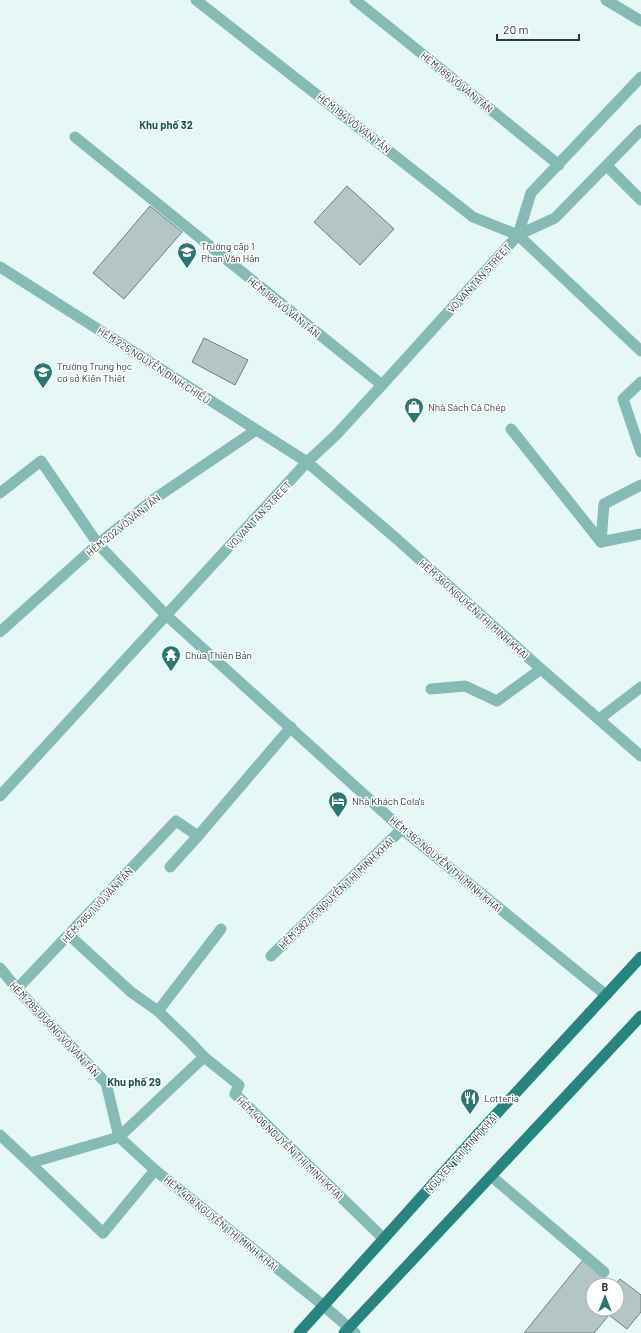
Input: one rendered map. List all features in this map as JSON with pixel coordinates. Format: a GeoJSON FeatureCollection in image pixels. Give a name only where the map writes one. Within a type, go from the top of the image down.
{"type":"FeatureCollection","features":[{"type":"Feature","properties":{"kind":"main road","name":"NGUYEN THI MINH KHAI"},"geometry":{"type":"LineString","coordinates":[[299,1333],[641,957]]}},
{"type":"Feature","properties":{"kind":"main road"},"geometry":{"type":"LineString","coordinates":[[349,1331],[491,1176],[641,1016]]}},
{"type":"Feature","properties":{"kind":"street","name":"HẺM 194 VÕ VĂN TẦN"},"geometry":{"type":"LineString","coordinates":[[196,0],[473,217],[518,235]]}},
{"type":"Feature","properties":{"kind":"street","name":"HẺM 188 VÕ VĂN TẦN"},"geometry":{"type":"LineString","coordinates":[[355,0],[559,165]]}},
{"type":"Feature","properties":{"kind":"street"},"geometry":{"type":"LineString","coordinates":[[606,0],[641,21]]}},
{"type":"Feature","properties":{"kind":"street","name":"VO VAN TAN STREET"},"geometry":{"type":"LineString","coordinates":[[518,235],[531,193],[641,77]]}},
{"type":"Feature","properties":{"kind":"street","name":"VO VAN TAN STREET"},"geometry":{"type":"LineString","coordinates":[[1,792],[307,462],[336,435],[518,235],[555,218],[641,130]]}},
{"type":"Feature","properties":{"kind":"street","name":"HẺM 198 VÕ VĂN TẦN"},"geometry":{"type":"LineString","coordinates":[[74,138],[382,385]]}},
{"type":"Feature","properties":{"kind":"street"},"geometry":{"type":"LineString","coordinates":[[607,166],[641,200]]}},
{"type":"Feature","properties":{"kind":"street"},"geometry":{"type":"LineString","coordinates":[[518,235],[641,351]]}},
{"type":"Feature","properties":{"kind":"street","name":"HẺM 225 NGUYỄN ÐÌNH CHIỂU"},"geometry":{"type":"LineString","coordinates":[[0,267],[307,462]]}},
{"type":"Feature","properties":{"kind":"street"},"geometry":{"type":"LineString","coordinates":[[641,382],[623,399],[641,452]]}},
{"type":"Feature","properties":{"kind":"street"},"geometry":{"type":"LineString","coordinates":[[511,429],[602,542]]}},
{"type":"Feature","properties":{"kind":"street","name":"HẺM 202 VÕ VĂN TẦN"},"geometry":{"type":"LineString","coordinates":[[0,632],[98,544],[154,499],[256,430]]}},
{"type":"Feature","properties":{"kind":"street","name":"HẺM 382 NGUYỄN THỊ MINH KHAI"},"geometry":{"type":"LineString","coordinates":[[0,493],[41,461],[98,544],[166,615],[402,829],[606,995]]}},
{"type":"Feature","properties":{"kind":"street","name":"HẺM 360 NGUYỄN THỊ MINH KHAI"},"geometry":{"type":"LineString","coordinates":[[307,462],[398,540],[541,669],[641,756]]}},
{"type":"Feature","properties":{"kind":"street"},"geometry":{"type":"LineString","coordinates":[[602,542],[604,504],[641,485]]}},
{"type":"Feature","properties":{"kind":"street"},"geometry":{"type":"LineString","coordinates":[[602,542],[641,534]]}},
{"type":"Feature","properties":{"kind":"street"},"geometry":{"type":"LineString","coordinates":[[431,690],[465,686],[497,701],[541,669]]}},
{"type":"Feature","properties":{"kind":"street"},"geometry":{"type":"LineString","coordinates":[[599,719],[641,688]]}},
{"type":"Feature","properties":{"kind":"street"},"geometry":{"type":"LineString","coordinates":[[170,867],[291,727]]}},
{"type":"Feature","properties":{"kind":"street","name":"HẺM 285/1 VÕ VĂN TẦN"},"geometry":{"type":"LineString","coordinates":[[17,989],[176,821],[198,836]]}},
{"type":"Feature","properties":{"kind":"street","name":"HẺM 382/15 NGUYỄN THỊ MINH KHAI"},"geometry":{"type":"LineString","coordinates":[[270,956],[402,829]]}},
{"type":"Feature","properties":{"kind":"street"},"geometry":{"type":"LineString","coordinates":[[158,1011],[221,929]]}},
{"type":"Feature","properties":{"kind":"street"},"geometry":{"type":"LineString","coordinates":[[30,1163],[120,1137],[204,1057],[158,1011],[131,992],[69,935]]}},
{"type":"Feature","properties":{"kind":"street","name":"HẺM 285 ĐƯỜNG VÕ VĂN TẦN"},"geometry":{"type":"LineString","coordinates":[[0,968],[17,989],[106,1083],[120,1137]]}},
{"type":"Feature","properties":{"kind":"street","name":"HẺM 406 NGUYỄN THỊ MINH KHAI"},"geometry":{"type":"LineString","coordinates":[[204,1057],[239,1085],[235,1094],[384,1239]]}},
{"type":"Feature","properties":{"kind":"street","name":"HẺM 408 NGUYỄN THỊ MINH KHAI"},"geometry":{"type":"LineString","coordinates":[[120,1137],[155,1170],[324,1306],[349,1331]]}},
{"type":"Feature","properties":{"kind":"street"},"geometry":{"type":"LineString","coordinates":[[2,1140],[30,1163],[103,1233],[155,1170]]}},
{"type":"Feature","properties":{"kind":"street"},"geometry":{"type":"LineString","coordinates":[[491,1176],[604,1272]]}},
{"type":"Feature","properties":{"kind":"building"},"geometry":{"type":"Polygon","coordinates":[[[347,186],[394,229],[360,265],[314,222],[347,186]]]}},
{"type":"Feature","properties":{"kind":"building"},"geometry":{"type":"Polygon","coordinates":[[[150,206],[182,232],[124,299],[93,273],[150,206]]]}},
{"type":"Feature","properties":{"kind":"building"},"geometry":{"type":"Polygon","coordinates":[[[204,338],[248,360],[235,385],[192,362],[204,338]]]}},
{"type":"Feature","properties":{"kind":"building"},"geometry":{"type":"Polygon","coordinates":[[[583,1260],[604,1277],[585,1277],[585,1317],[607,1317],[594,1333],[524,1333],[583,1260]]]}},
{"type":"Feature","properties":{"kind":"building"},"geometry":{"type":"Polygon","coordinates":[[[625,1283],[641,1295],[641,1312],[627,1329],[612,1317],[625,1317],[625,1283]]]}},
{"type":"Feature","properties":{"kind":"place","name":"Trường cấp 1 Phan Văn Hân"},"geometry":{"type":"Point","coordinates":[187,269]}},
{"type":"Feature","properties":{"kind":"place","name":"Trường Trung học cơ sở Kiến Thiết"},"geometry":{"type":"Point","coordinates":[43,389]}},
{"type":"Feature","properties":{"kind":"place","name":"Nhà Sách Cá Chép"},"geometry":{"type":"Point","coordinates":[414,424]}},
{"type":"Feature","properties":{"kind":"place","name":"Chùa Thiên Bản"},"geometry":{"type":"Point","coordinates":[171,672]}},
{"type":"Feature","properties":{"kind":"place","name":"Nhà Khách Cola's"},"geometry":{"type":"Point","coordinates":[338,818]}},
{"type":"Feature","properties":{"kind":"place","name":"Lotteria"},"geometry":{"type":"Point","coordinates":[470,1115]}},
{"type":"Feature","properties":{"kind":"district","name":"Khu phố 32"},"geometry":{"type":"Point","coordinates":[166,125]}},
{"type":"Feature","properties":{"kind":"district","name":"Khu phố 29"},"geometry":{"type":"Point","coordinates":[134,1082]}}]}
